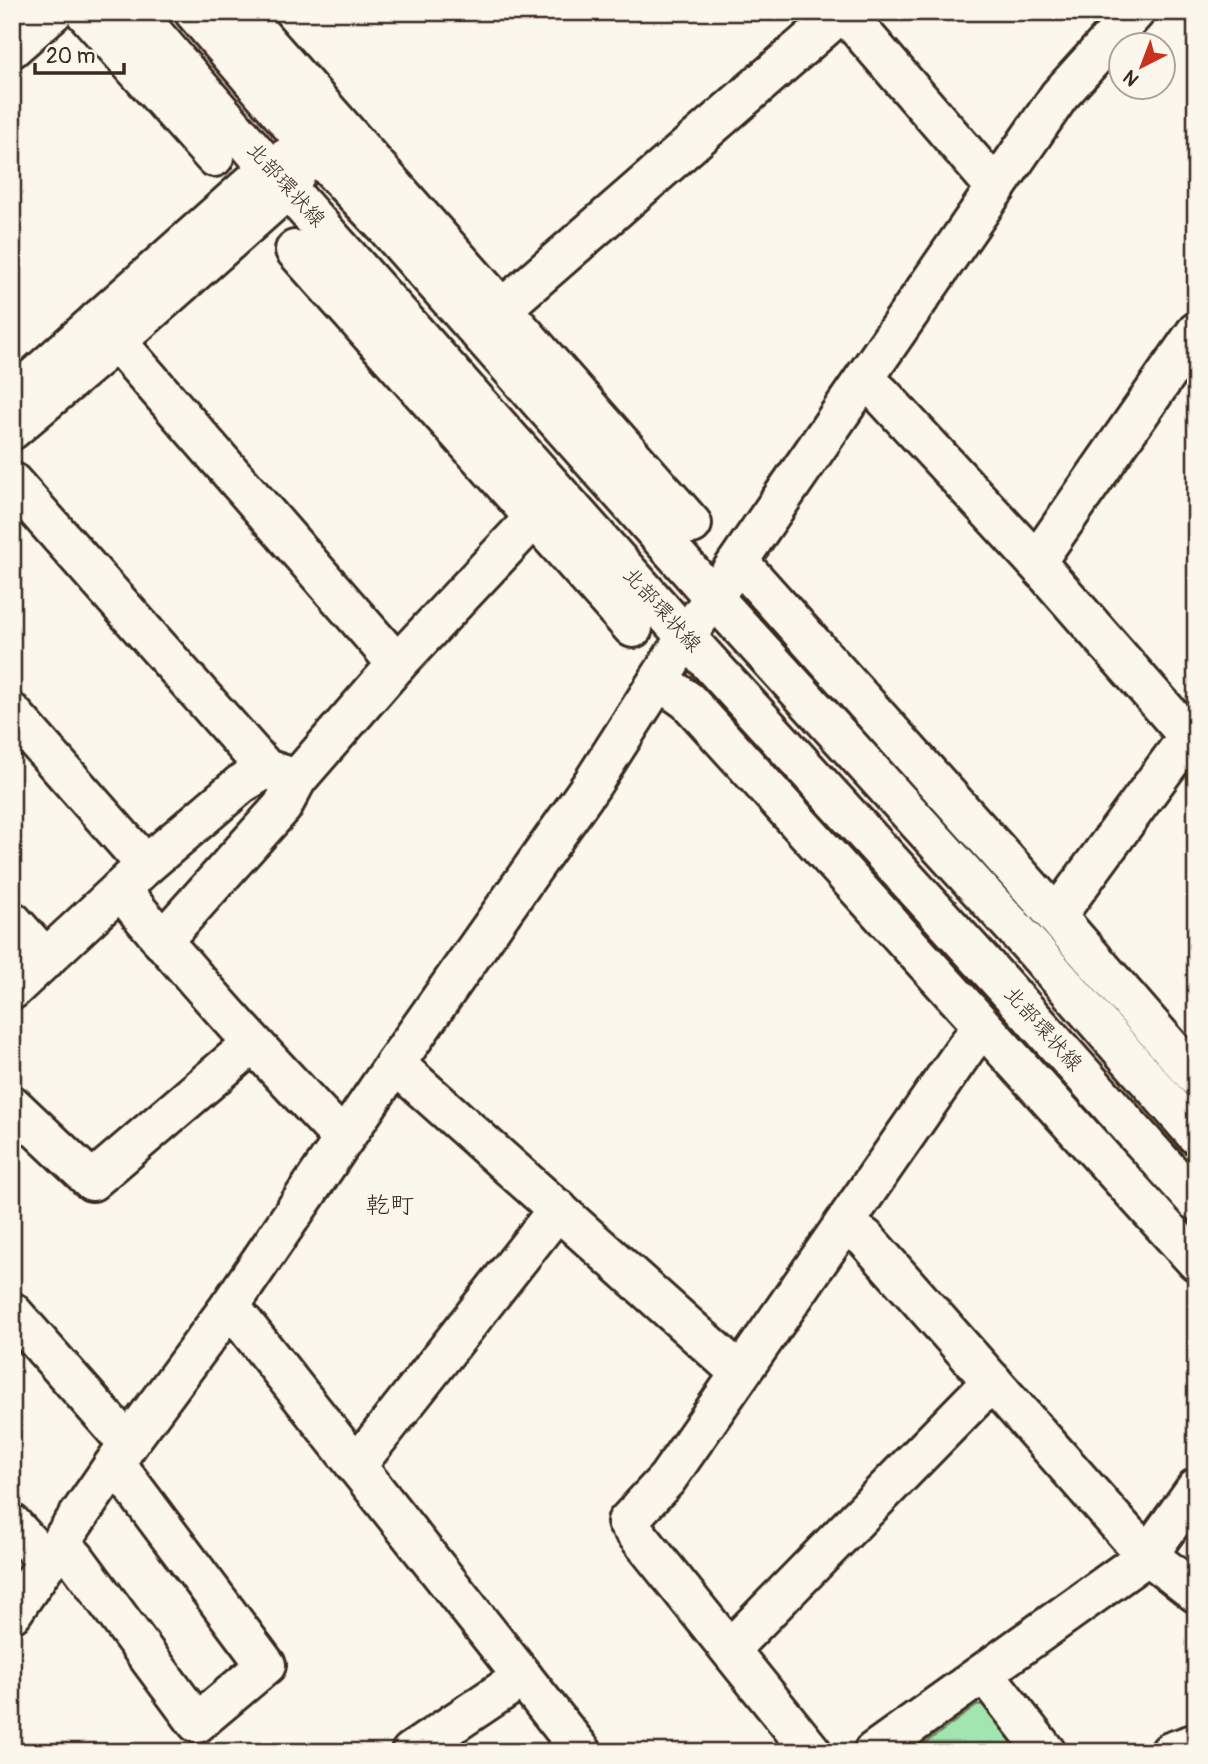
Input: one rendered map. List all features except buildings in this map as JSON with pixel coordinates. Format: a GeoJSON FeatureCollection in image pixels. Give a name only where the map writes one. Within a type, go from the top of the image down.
{"type":"FeatureCollection","features":[{"type":"Feature","properties":{"kind":"street"},"geometry":{"type":"LineString","coordinates":[[12,48],[53,12]]}},
{"type":"Feature","properties":{"kind":"street"},"geometry":{"type":"LineString","coordinates":[[85,12],[214,157]]}},
{"type":"Feature","properties":{"kind":"street","name":"北部環状線"},"geometry":{"type":"LineString","coordinates":[[135,12],[686,637],[1005,986],[1196,1201]]}},
{"type":"Feature","properties":{"kind":"street","name":"北部環状線"},"geometry":{"type":"LineString","coordinates":[[194,12],[309,146],[385,226],[714,598],[1036,952],[1196,1135]]}},
{"type":"Feature","properties":{"kind":"street"},"geometry":{"type":"LineString","coordinates":[[240,12],[692,524]]}},
{"type":"Feature","properties":{"kind":"street"},"geometry":{"type":"LineString","coordinates":[[503,308],[843,12],[996,188]]}},
{"type":"Feature","properties":{"kind":"street"},"geometry":{"type":"LineString","coordinates":[[12,1613],[121,1454],[230,1306],[395,1064],[592,785],[686,637],[1059,96],[1136,12]]}},
{"type":"Feature","properties":{"kind":"street"},"geometry":{"type":"LineString","coordinates":[[117,48],[190,74]]}},
{"type":"Feature","properties":{"kind":"street"},"geometry":{"type":"LineString","coordinates":[[12,430],[108,331],[279,178],[309,146]]}},
{"type":"Feature","properties":{"kind":"street"},"geometry":{"type":"LineString","coordinates":[[385,226],[453,252]]}},
{"type":"Feature","properties":{"kind":"street"},"geometry":{"type":"LineString","coordinates":[[295,250],[633,628]]}},
{"type":"Feature","properties":{"kind":"street"},"geometry":{"type":"LineString","coordinates":[[359,267],[374,338]]}},
{"type":"Feature","properties":{"kind":"street"},"geometry":{"type":"LineString","coordinates":[[12,397],[108,331]]}},
{"type":"Feature","properties":{"kind":"street"},"geometry":{"type":"LineString","coordinates":[[108,331],[397,664]]}},
{"type":"Feature","properties":{"kind":"street"},"geometry":{"type":"LineString","coordinates":[[1035,562],[1196,332]]}},
{"type":"Feature","properties":{"kind":"street"},"geometry":{"type":"LineString","coordinates":[[532,341],[540,401]]}},
{"type":"Feature","properties":{"kind":"street"},"geometry":{"type":"LineString","coordinates":[[864,379],[881,394],[1193,736],[1055,915]]}},
{"type":"Feature","properties":{"kind":"street"},"geometry":{"type":"LineString","coordinates":[[12,482],[282,774],[282,807],[162,941]]}},
{"type":"Feature","properties":{"kind":"street"},"geometry":{"type":"LineString","coordinates":[[544,529],[629,573]]}},
{"type":"Feature","properties":{"kind":"street"},"geometry":{"type":"LineString","coordinates":[[12,990],[133,877],[241,784],[282,774],[544,529]]}},
{"type":"Feature","properties":{"kind":"street"},"geometry":{"type":"LineString","coordinates":[[739,562],[1196,1077]]}},
{"type":"Feature","properties":{"kind":"street"},"geometry":{"type":"LineString","coordinates":[[660,681],[688,701],[1196,1261]]}},
{"type":"Feature","properties":{"kind":"street"},"geometry":{"type":"LineString","coordinates":[[12,713],[133,877],[162,941],[252,1044],[343,1139]]}},
{"type":"Feature","properties":{"kind":"street"},"geometry":{"type":"LineString","coordinates":[[12,920],[46,959]]}},
{"type":"Feature","properties":{"kind":"street"},"geometry":{"type":"LineString","coordinates":[[812,1752],[627,1522],[667,1479],[983,1027]]}},
{"type":"Feature","properties":{"kind":"street"},"geometry":{"type":"LineString","coordinates":[[12,1105],[92,1181],[252,1044]]}},
{"type":"Feature","properties":{"kind":"street"},"geometry":{"type":"LineString","coordinates":[[395,1064],[740,1373]]}},
{"type":"Feature","properties":{"kind":"street"},"geometry":{"type":"LineString","coordinates":[[356,1466],[558,1209]]}},
{"type":"Feature","properties":{"kind":"street"},"geometry":{"type":"LineString","coordinates":[[844,1224],[865,1238],[1148,1555],[1196,1593]]}},
{"type":"Feature","properties":{"kind":"street"},"geometry":{"type":"LineString","coordinates":[[230,1306],[582,1752]]}},
{"type":"Feature","properties":{"kind":"street"},"geometry":{"type":"LineString","coordinates":[[12,1312],[115,1429],[127,1479],[266,1664],[197,1723],[75,1558],[33,1547],[12,1524]]}},
{"type":"Feature","properties":{"kind":"street"},"geometry":{"type":"LineString","coordinates":[[730,1649],[992,1381]]}},
{"type":"Feature","properties":{"kind":"street"},"geometry":{"type":"LineString","coordinates":[[873,1752],[1148,1555],[1196,1488]]}},
{"type":"Feature","properties":{"kind":"street"},"geometry":{"type":"LineString","coordinates":[[984,1673],[1046,1752]]}},
{"type":"Feature","properties":{"kind":"street"},"geometry":{"type":"LineString","coordinates":[[411,1752],[523,1677]]}},
{"type":"Feature","properties":{"kind":"street"},"geometry":{"type":"LineString","coordinates":[[1170,1752],[1196,1743]]}},
{"type":"Feature","properties":{"kind":"green space"},"geometry":{"type":"Polygon","coordinates":[[[990,1704],[1029,1752],[913,1752],[978,1705],[990,1704]]]}},
{"type":"Feature","properties":{"kind":"district","name":"乾町"},"geometry":{"type":"Point","coordinates":[390,1205]}}]}
